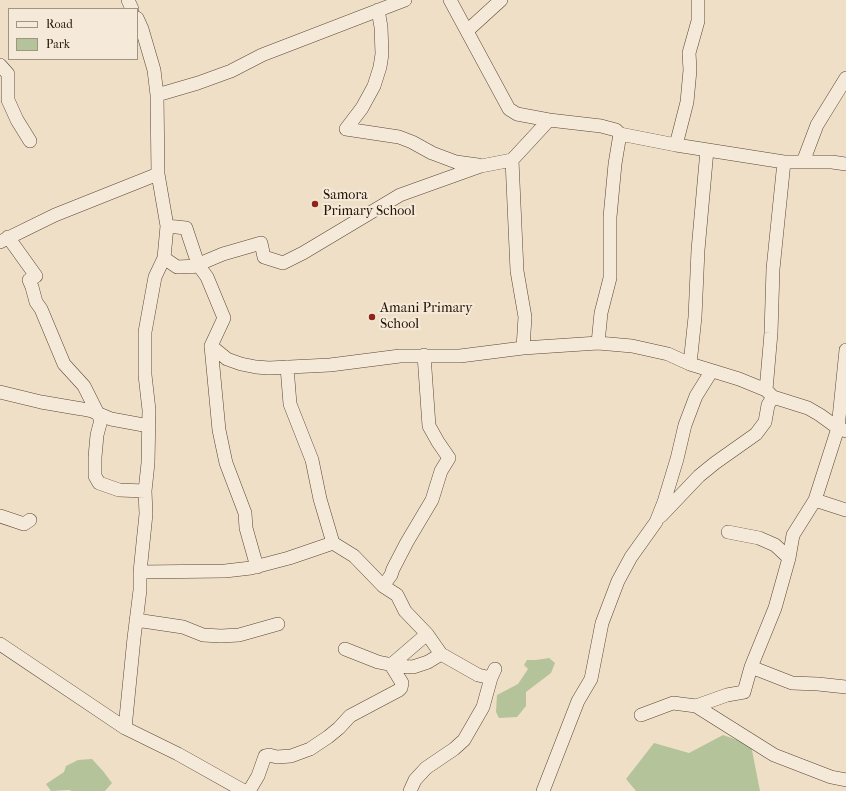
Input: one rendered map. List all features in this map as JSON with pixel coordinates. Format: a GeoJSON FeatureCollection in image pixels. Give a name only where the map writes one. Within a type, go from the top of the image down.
{"type":"FeatureCollection","features":[{"type":"Feature","properties":{"kind":"street"},"geometry":{"type":"LineString","coordinates":[[157,95],[198,83],[231,71],[262,55],[405,0]]}},
{"type":"Feature","properties":{"kind":"street"},"geometry":{"type":"LineString","coordinates":[[450,0],[509,109],[517,114],[549,120],[601,126],[616,130],[620,134],[676,145],[784,162],[832,162],[846,164]]}},
{"type":"Feature","properties":{"kind":"street"},"geometry":{"type":"LineString","coordinates":[[467,31],[501,0]]}},
{"type":"Feature","properties":{"kind":"street"},"geometry":{"type":"LineString","coordinates":[[676,145],[687,102],[690,70],[689,53],[698,21],[698,0]]}},
{"type":"Feature","properties":{"kind":"street"},"geometry":{"type":"LineString","coordinates":[[378,10],[381,27],[382,54],[380,67],[374,86],[362,108],[346,129],[399,137],[432,153],[456,162],[481,166]]}},
{"type":"Feature","properties":{"kind":"street"},"geometry":{"type":"LineString","coordinates":[[125,728],[140,590],[140,572],[146,514],[145,491],[150,410],[145,375],[145,332],[155,278],[164,258],[168,226],[158,174],[157,95],[154,70],[138,20]]}},
{"type":"Feature","properties":{"kind":"street"},"geometry":{"type":"LineString","coordinates":[[0,65],[8,74],[8,100],[17,120],[30,141]]}},
{"type":"Feature","properties":{"kind":"street"},"geometry":{"type":"LineString","coordinates":[[803,162],[817,125],[846,78]]}},
{"type":"Feature","properties":{"kind":"street"},"geometry":{"type":"LineString","coordinates":[[164,258],[177,268],[195,265],[223,254],[260,243],[264,257],[283,263],[304,253],[400,195],[481,166],[512,160],[549,120]]}},
{"type":"Feature","properties":{"kind":"street"},"geometry":{"type":"LineString","coordinates":[[598,343],[601,313],[610,278],[610,217],[615,164],[620,134]]}},
{"type":"Feature","properties":{"kind":"street"},"geometry":{"type":"LineString","coordinates":[[690,364],[695,317],[698,250],[707,150]]}},
{"type":"Feature","properties":{"kind":"street"},"geometry":{"type":"LineString","coordinates":[[512,160],[517,271],[525,317],[523,348]]}},
{"type":"Feature","properties":{"kind":"street"},"geometry":{"type":"LineString","coordinates":[[543,791],[578,701],[591,679],[602,623],[618,581],[632,557],[656,522],[699,476],[756,434],[765,422],[770,394],[773,269],[784,162]]}},
{"type":"Feature","properties":{"kind":"street"},"geometry":{"type":"LineString","coordinates":[[145,491],[119,490],[99,483],[95,476],[97,435],[101,420],[84,386],[64,364],[41,309],[36,302],[32,287],[28,280],[36,276],[4,240],[55,215],[158,174]]}},
{"type":"Feature","properties":{"kind":"street"},"geometry":{"type":"LineString","coordinates":[[168,226],[186,228],[195,265],[198,266],[208,277],[224,318],[211,346],[219,430],[226,463],[245,513],[246,528],[257,567]]}},
{"type":"Feature","properties":{"kind":"street"},"geometry":{"type":"LineString","coordinates":[[211,346],[227,359],[241,364],[256,367],[287,367],[330,365],[400,356],[460,356],[523,348],[598,343],[632,346],[668,354],[711,372],[739,379],[770,394],[808,408],[842,430]]}},
{"type":"Feature","properties":{"kind":"street"},"geometry":{"type":"LineString","coordinates":[[696,706],[727,695],[744,692],[751,668],[775,608],[789,558],[793,535],[815,500],[842,430],[846,350]]}},
{"type":"Feature","properties":{"kind":"street"},"geometry":{"type":"LineString","coordinates":[[383,586],[391,575],[392,569],[432,500],[442,471],[449,458],[429,426],[424,355]]}},
{"type":"Feature","properties":{"kind":"street"},"geometry":{"type":"LineString","coordinates":[[287,367],[290,404],[312,460],[320,499],[333,543],[354,556],[383,586],[397,596],[405,610],[427,634],[441,654],[478,675],[493,674],[483,707],[464,740],[454,749],[426,768],[415,780],[410,791]]}},
{"type":"Feature","properties":{"kind":"street"},"geometry":{"type":"LineString","coordinates":[[656,522],[664,502],[677,459],[685,425],[696,396],[711,372]]}},
{"type":"Feature","properties":{"kind":"street"},"geometry":{"type":"LineString","coordinates":[[0,392],[41,402],[92,411],[111,419],[149,426]]}},
{"type":"Feature","properties":{"kind":"street"},"geometry":{"type":"LineString","coordinates":[[815,500],[846,510]]}},
{"type":"Feature","properties":{"kind":"street"},"geometry":{"type":"LineString","coordinates":[[0,516],[24,524],[30,520]]}},
{"type":"Feature","properties":{"kind":"street"},"geometry":{"type":"LineString","coordinates":[[728,532],[759,538],[775,545],[789,558]]}},
{"type":"Feature","properties":{"kind":"street"},"geometry":{"type":"LineString","coordinates":[[775,545],[793,535]]}},
{"type":"Feature","properties":{"kind":"street"},"geometry":{"type":"LineString","coordinates":[[140,572],[225,571],[257,567],[333,543]]}},
{"type":"Feature","properties":{"kind":"street"},"geometry":{"type":"LineString","coordinates":[[136,620],[183,628],[203,635],[221,636],[239,635],[278,624]]}},
{"type":"Feature","properties":{"kind":"street"},"geometry":{"type":"LineString","coordinates":[[391,665],[427,634]]}},
{"type":"Feature","properties":{"kind":"street"},"geometry":{"type":"LineString","coordinates":[[0,644],[125,728],[178,754],[244,791]]}},
{"type":"Feature","properties":{"kind":"street"},"geometry":{"type":"LineString","coordinates":[[345,649],[378,662],[413,667],[428,662],[441,654]]}},
{"type":"Feature","properties":{"kind":"street"},"geometry":{"type":"LineString","coordinates":[[249,791],[258,776],[265,756],[291,756],[310,749],[340,728],[350,716],[401,688],[402,681],[391,665]]}},
{"type":"Feature","properties":{"kind":"street"},"geometry":{"type":"LineString","coordinates":[[751,668],[792,683],[845,685]]}},
{"type":"Feature","properties":{"kind":"street"},"geometry":{"type":"LineString","coordinates":[[641,715],[673,703],[696,706],[774,755],[831,777],[846,780]]}},
{"type":"Feature","properties":{"kind":"green space"},"geometry":{"type":"Polygon","coordinates":[[[549,658],[555,663],[551,673],[526,692],[526,706],[517,717],[499,718],[496,712],[497,695],[518,684],[528,669],[524,665],[527,660],[549,658]]]}},
{"type":"Feature","properties":{"kind":"green space"},"geometry":{"type":"Polygon","coordinates":[[[723,735],[751,745],[760,791],[636,791],[626,779],[654,743],[689,753],[723,735]]]}},
{"type":"Feature","properties":{"kind":"green space"},"geometry":{"type":"Polygon","coordinates":[[[92,759],[112,783],[105,791],[51,791],[46,784],[64,772],[66,766],[78,760],[92,759]]]}},
{"type":"Feature","properties":{"kind":"place","name":"Samora Primary School"},"geometry":{"type":"Point","coordinates":[315,204]}},
{"type":"Feature","properties":{"kind":"place","name":"Amani Primary School"},"geometry":{"type":"Point","coordinates":[372,317]}}]}
